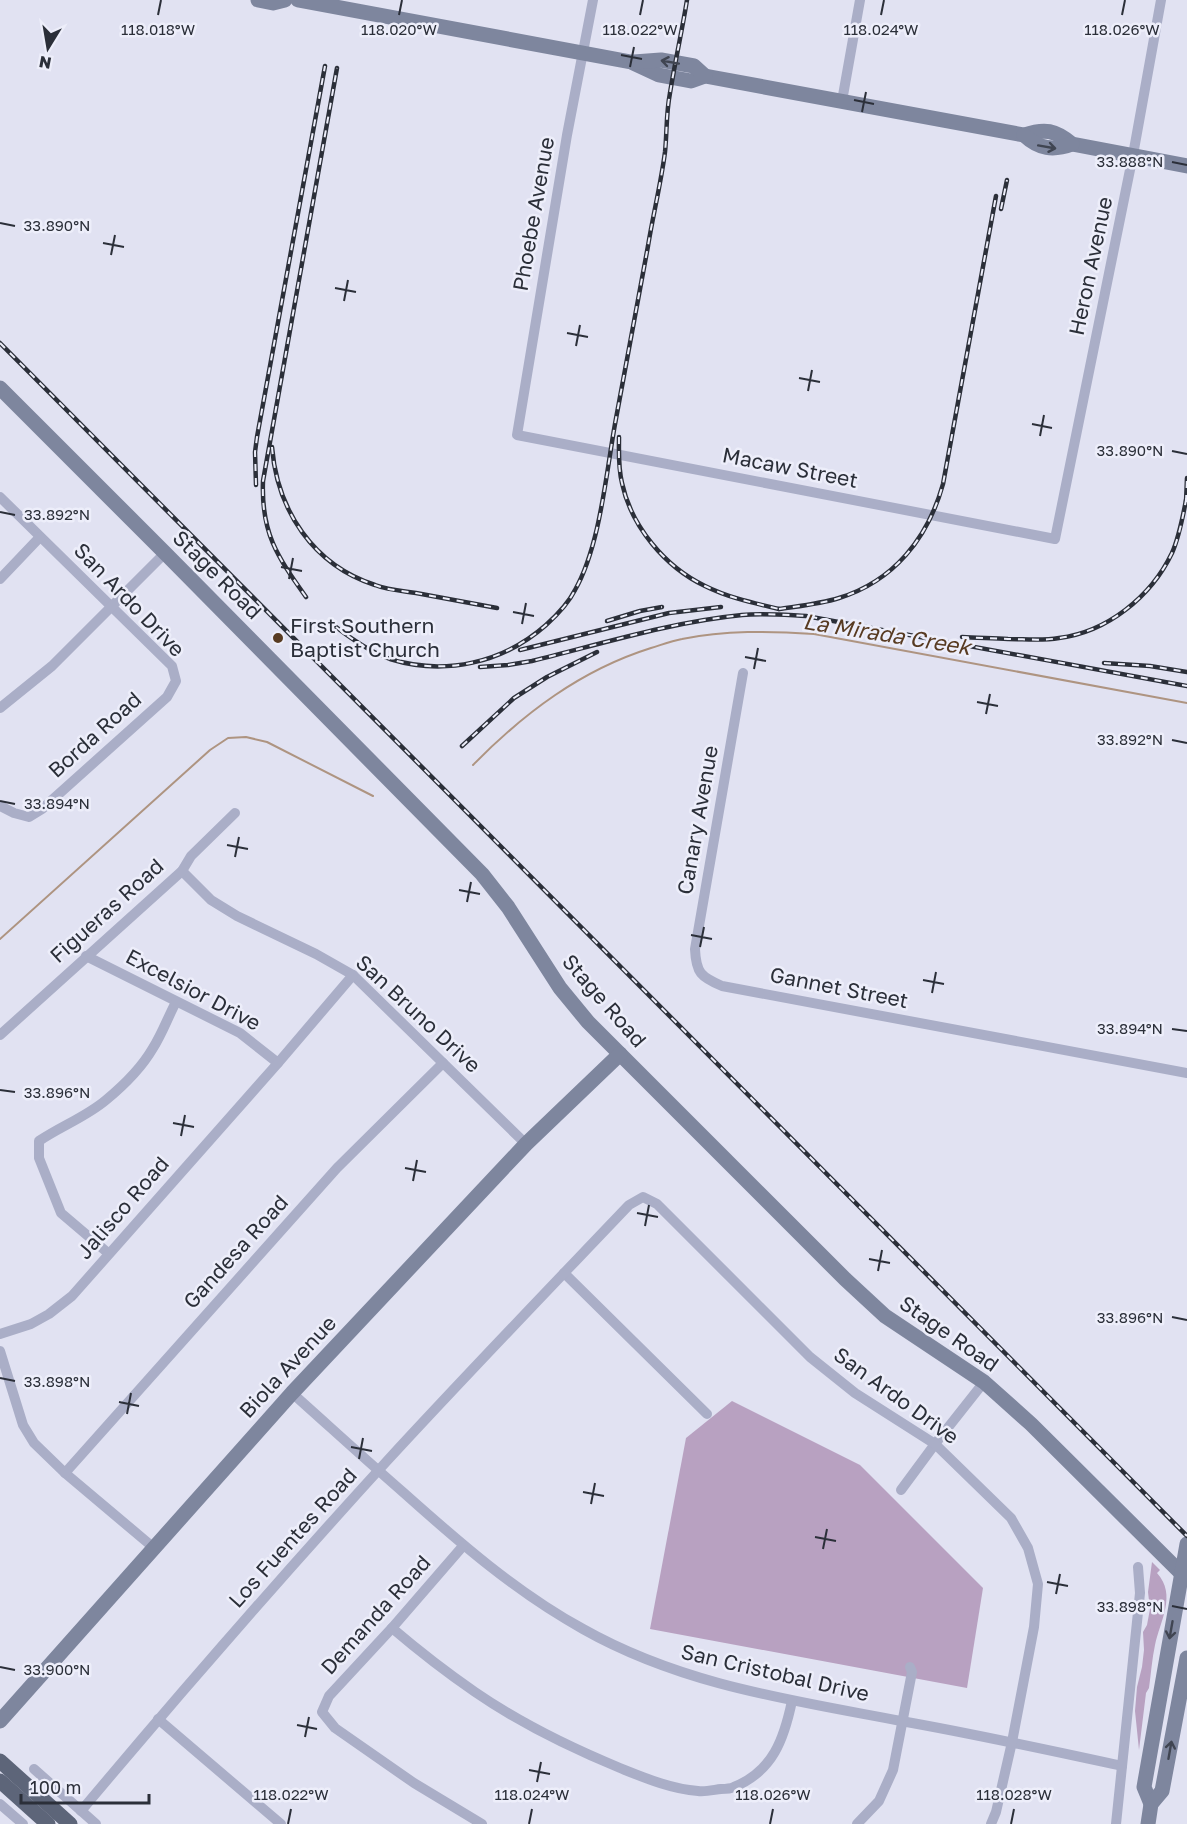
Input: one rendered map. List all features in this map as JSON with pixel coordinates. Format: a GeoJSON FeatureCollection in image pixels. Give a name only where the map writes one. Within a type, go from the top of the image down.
{"type":"FeatureCollection","features":[{"type":"Feature","properties":{"kind":"main road"},"geometry":{"type":"LineString","coordinates":[[258,0],[273,3],[285,0]]}},
{"type":"Feature","properties":{"kind":"main road"},"geometry":{"type":"LineString","coordinates":[[298,0],[632,62],[661,60],[694,66],[705,76],[1024,135],[1038,130],[1060,134],[1072,144],[1187,166]]}},
{"type":"Feature","properties":{"kind":"main road","name":"Stage Road"},"geometry":{"type":"LineString","coordinates":[[0,388],[482,874],[508,907],[560,988],[588,1022],[845,1279],[885,1316],[984,1382],[1031,1424],[1184,1576]]}},
{"type":"Feature","properties":{"kind":"main road","name":"Biola Avenue"},"geometry":{"type":"LineString","coordinates":[[0,1721],[292,1393],[526,1144],[620,1054]]}},
{"type":"Feature","properties":{"kind":"main road"},"geometry":{"type":"LineString","coordinates":[[1148,1824],[1151,1804],[1144,1787],[1184,1576],[1187,1544]]}},
{"type":"Feature","properties":{"kind":"main road"},"geometry":{"type":"LineString","coordinates":[[1151,1804],[1162,1791],[1187,1658]]}},
{"type":"Feature","properties":{"kind":"main road"},"geometry":{"type":"LineString","coordinates":[[0,1761],[70,1824]]}},
{"type":"Feature","properties":{"kind":"main road"},"geometry":{"type":"LineString","coordinates":[[0,1781],[48,1824]]}},
{"type":"Feature","properties":{"kind":"street","name":"Phoebe Avenue"},"geometry":{"type":"LineString","coordinates":[[517,435],[567,135],[593,0]]}},
{"type":"Feature","properties":{"kind":"street"},"geometry":{"type":"LineString","coordinates":[[842,101],[860,0]]}},
{"type":"Feature","properties":{"kind":"street","name":"Heron Avenue"},"geometry":{"type":"LineString","coordinates":[[1055,539],[1133,155],[1161,0]]}},
{"type":"Feature","properties":{"kind":"street","name":"Macaw Street"},"geometry":{"type":"LineString","coordinates":[[517,435],[1055,539]]}},
{"type":"Feature","properties":{"kind":"street","name":"San Ardo Drive"},"geometry":{"type":"LineString","coordinates":[[0,497],[172,666],[176,681]]}},
{"type":"Feature","properties":{"kind":"street"},"geometry":{"type":"LineString","coordinates":[[0,579],[40,537]]}},
{"type":"Feature","properties":{"kind":"street"},"geometry":{"type":"LineString","coordinates":[[0,708],[52,666],[165,553]]}},
{"type":"Feature","properties":{"kind":"street","name":"Canary Avenue"},"geometry":{"type":"LineString","coordinates":[[699,973],[695,961],[695,949],[743,673]]}},
{"type":"Feature","properties":{"kind":"street","name":"Borda Road"},"geometry":{"type":"LineString","coordinates":[[0,806],[29,817],[42,809],[167,697],[176,681]]}},
{"type":"Feature","properties":{"kind":"street","name":"Figueras Road"},"geometry":{"type":"LineString","coordinates":[[0,1035],[182,872],[191,856],[235,813]]}},
{"type":"Feature","properties":{"kind":"street","name":"San Bruno Drive"},"geometry":{"type":"LineString","coordinates":[[182,872],[211,900],[237,916],[316,954],[353,975],[526,1144]]}},
{"type":"Feature","properties":{"kind":"street","name":"Excelsior Drive"},"geometry":{"type":"LineString","coordinates":[[86,956],[240,1032],[278,1063]]}},
{"type":"Feature","properties":{"kind":"street","name":"Gannet Street"},"geometry":{"type":"LineString","coordinates":[[699,973],[722,986],[1187,1073]]}},
{"type":"Feature","properties":{"kind":"street","name":"Jalisco Road"},"geometry":{"type":"LineString","coordinates":[[0,1334],[31,1324],[49,1314],[72,1296],[353,975]]}},
{"type":"Feature","properties":{"kind":"street"},"geometry":{"type":"LineString","coordinates":[[108,1253],[61,1213],[39,1158],[39,1141],[106,1100],[136,1070],[153,1049],[176,1002]]}},
{"type":"Feature","properties":{"kind":"street","name":"Gandesa Road"},"geometry":{"type":"LineString","coordinates":[[65,1473],[337,1168],[443,1063]]}},
{"type":"Feature","properties":{"kind":"street","name":"San Ardo Drive"},"geometry":{"type":"LineString","coordinates":[[643,1197],[657,1204],[810,1357],[855,1393],[935,1444],[1011,1518],[1028,1548],[1038,1584],[1034,1627],[1012,1742],[996,1812],[991,1824]]}},
{"type":"Feature","properties":{"kind":"street","name":"Los Fuentes Road"},"geometry":{"type":"LineString","coordinates":[[81,1811],[158,1719],[378,1471],[629,1205],[643,1197]]}},
{"type":"Feature","properties":{"kind":"street"},"geometry":{"type":"LineString","coordinates":[[564,1273],[706,1414]]}},
{"type":"Feature","properties":{"kind":"street"},"geometry":{"type":"LineString","coordinates":[[0,1351],[23,1425],[34,1443],[65,1473],[154,1548]]}},
{"type":"Feature","properties":{"kind":"street"},"geometry":{"type":"LineString","coordinates":[[901,1490],[984,1382]]}},
{"type":"Feature","properties":{"kind":"street","name":"San Cristobal Drive"},"geometry":{"type":"LineString","coordinates":[[292,1393],[463,1546],[528,1595],[582,1629],[617,1647],[709,1682],[792,1701],[1012,1742],[1122,1766]]}},
{"type":"Feature","properties":{"kind":"street","name":"Demanda Road"},"geometry":{"type":"LineString","coordinates":[[463,1546],[329,1696],[322,1712],[335,1728],[405,1777],[482,1824]]}},
{"type":"Feature","properties":{"kind":"street"},"geometry":{"type":"LineString","coordinates":[[1116,1824],[1140,1593],[1138,1567]]}},
{"type":"Feature","properties":{"kind":"street"},"geometry":{"type":"LineString","coordinates":[[392,1628],[435,1664],[524,1723],[581,1752],[676,1788],[700,1792],[733,1788],[758,1773],[775,1755],[779,1747],[786,1730],[792,1701]]}},
{"type":"Feature","properties":{"kind":"street"},"geometry":{"type":"LineString","coordinates":[[857,1824],[879,1801],[893,1770],[912,1672],[910,1667]]}},
{"type":"Feature","properties":{"kind":"street"},"geometry":{"type":"LineString","coordinates":[[158,1719],[281,1824]]}},
{"type":"Feature","properties":{"kind":"street"},"geometry":{"type":"LineString","coordinates":[[34,1769],[96,1824]]}},
{"type":"Feature","properties":{"kind":"street"},"geometry":{"type":"LineString","coordinates":[[0,1804],[23,1824]]}},
{"type":"Feature","properties":{"kind":"shaded area"},"geometry":{"type":"Polygon","coordinates":[[[732,1401],[860,1465],[983,1588],[967,1688],[650,1629],[686,1438],[732,1401]]]}},
{"type":"Feature","properties":{"kind":"shaded area"},"geometry":{"type":"Polygon","coordinates":[[[1152,1562],[1160,1570],[1157,1573],[1163,1581],[1166,1599],[1154,1650],[1149,1688],[1146,1693],[1139,1750],[1135,1711],[1144,1650],[1143,1632],[1150,1609],[1148,1592],[1152,1562]]]}},
{"type":"Feature","properties":{"kind":"waterway","name":"La Mirada Creek"},"geometry":{"type":"LineString","coordinates":[[473,765],[533,711],[577,681],[601,668],[625,657],[670,642],[715,634],[764,632],[814,634],[1187,703]]}},
{"type":"Feature","properties":{"kind":"waterway","name":"La Mirada Creek"},"geometry":{"type":"LineString","coordinates":[[0,939],[210,750],[228,738],[246,737],[267,742],[373,796]]}},
{"type":"Feature","properties":{"kind":"railway"},"geometry":{"type":"LineString","coordinates":[[336,627],[362,645],[390,659],[411,664],[452,666],[472,663],[511,649],[546,625],[572,595],[591,553],[601,509],[665,152],[669,100],[687,0]]}},
{"type":"Feature","properties":{"kind":"railway"},"geometry":{"type":"LineString","coordinates":[[256,485],[257,437],[325,66]]}},
{"type":"Feature","properties":{"kind":"railway"},"geometry":{"type":"LineString","coordinates":[[306,597],[279,556],[268,530],[263,499],[263,481],[337,68]]}},
{"type":"Feature","properties":{"kind":"railway"},"geometry":{"type":"LineString","coordinates":[[1001,209],[1007,180]]}},
{"type":"Feature","properties":{"kind":"railway"},"geometry":{"type":"LineString","coordinates":[[779,609],[839,598],[876,581],[906,555],[928,522],[943,484],[996,196]]}},
{"type":"Feature","properties":{"kind":"railway"},"geometry":{"type":"LineString","coordinates":[[0,343],[1187,1536]]}},
{"type":"Feature","properties":{"kind":"railway"},"geometry":{"type":"LineString","coordinates":[[619,437],[622,483],[633,515],[652,544],[676,568],[690,578],[742,600],[779,609]]}},
{"type":"Feature","properties":{"kind":"railway"},"geometry":{"type":"LineString","coordinates":[[272,447],[275,470],[290,513],[316,549],[333,564],[353,576],[385,588],[497,608]]}},
{"type":"Feature","properties":{"kind":"railway"},"geometry":{"type":"LineString","coordinates":[[1186,502],[1187,478]]}},
{"type":"Feature","properties":{"kind":"railway"},"geometry":{"type":"LineString","coordinates":[[962,637],[1053,639],[1094,628],[1126,610],[1152,584],[1172,553],[1187,495]]}},
{"type":"Feature","properties":{"kind":"railway"},"geometry":{"type":"LineString","coordinates":[[607,621],[662,607]]}},
{"type":"Feature","properties":{"kind":"railway"},"geometry":{"type":"LineString","coordinates":[[520,650],[669,613],[721,607]]}},
{"type":"Feature","properties":{"kind":"railway"},"geometry":{"type":"LineString","coordinates":[[480,667],[532,661],[636,634],[715,618],[774,614],[806,616],[1187,686]]}},
{"type":"Feature","properties":{"kind":"railway"},"geometry":{"type":"LineString","coordinates":[[462,746],[514,698],[547,677],[597,652]]}},
{"type":"Feature","properties":{"kind":"railway"},"geometry":{"type":"LineString","coordinates":[[1104,663],[1150,666],[1187,672]]}},
{"type":"Feature","properties":{"kind":"place","name":"First Southern Baptist Church"},"geometry":{"type":"Point","coordinates":[278,638]}}]}
